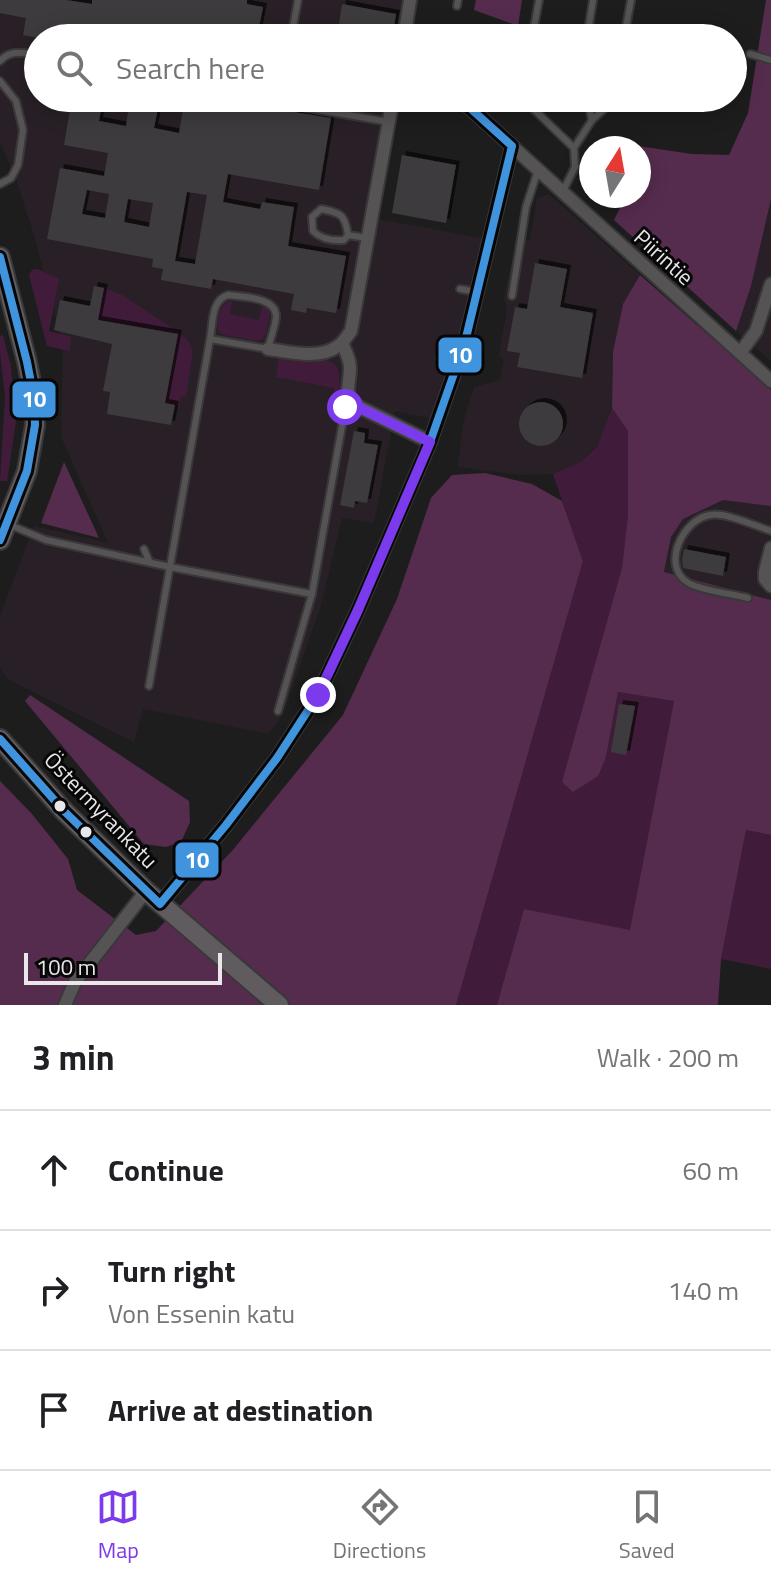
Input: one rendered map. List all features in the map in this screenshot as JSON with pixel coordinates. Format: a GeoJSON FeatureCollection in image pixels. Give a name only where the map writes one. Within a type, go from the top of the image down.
{"type":"FeatureCollection","features":[{"type":"Feature","properties":{"kind":"street"},"geometry":{"type":"LineString","coordinates":[[406,24],[410,0]]}},
{"type":"Feature","properties":{"kind":"street"},"geometry":{"type":"LineString","coordinates":[[268,349],[307,354],[325,352],[342,343],[351,331],[391,112]]}},
{"type":"Feature","properties":{"kind":"street","name":"Piirintie"},"geometry":{"type":"LineString","coordinates":[[474,112],[771,381]]}},
{"type":"Feature","properties":{"kind":"street"},"geometry":{"type":"LineString","coordinates":[[65,1005],[75,982],[234,814],[277,758],[318,695],[430,442],[458,363],[512,146]]}},
{"type":"Feature","properties":{"kind":"street"},"geometry":{"type":"LineString","coordinates":[[0,257],[7,309],[27,362],[34,398],[35,425],[27,471],[4,532]]}},
{"type":"Feature","properties":{"kind":"street"},"geometry":{"type":"LineString","coordinates":[[740,353],[756,331],[771,284]]}},
{"type":"Feature","properties":{"kind":"street"},"geometry":{"type":"LineString","coordinates":[[342,343],[349,357],[349,402],[430,442]]}},
{"type":"Feature","properties":{"kind":"street"},"geometry":{"type":"LineString","coordinates":[[768,582],[765,572],[771,548]]}},
{"type":"Feature","properties":{"kind":"street","name":"Östermyrankatu"},"geometry":{"type":"LineString","coordinates":[[0,739],[64,811],[153,898],[279,1005]]}},
{"type":"Feature","properties":{"kind":"lane"},"geometry":{"type":"LineString","coordinates":[[294,24],[298,0]]}},
{"type":"Feature","properties":{"kind":"lane"},"geometry":{"type":"LineString","coordinates":[[535,24],[539,0]]}},
{"type":"Feature","properties":{"kind":"lane"},"geometry":{"type":"LineString","coordinates":[[589,24],[593,0]]}},
{"type":"Feature","properties":{"kind":"lane"},"geometry":{"type":"LineString","coordinates":[[627,24],[631,0]]}},
{"type":"Feature","properties":{"kind":"lane"},"geometry":{"type":"LineString","coordinates":[[0,61],[7,54],[24,53]]}},
{"type":"Feature","properties":{"kind":"lane"},"geometry":{"type":"LineString","coordinates":[[750,54],[771,60]]}},
{"type":"Feature","properties":{"kind":"lane"},"geometry":{"type":"LineString","coordinates":[[0,184],[11,178],[18,165],[23,130],[16,101],[1,84]]}},
{"type":"Feature","properties":{"kind":"lane"},"geometry":{"type":"LineString","coordinates":[[331,112],[389,122]]}},
{"type":"Feature","properties":{"kind":"lane"},"geometry":{"type":"LineString","coordinates":[[537,112],[574,148]]}},
{"type":"Feature","properties":{"kind":"lane"},"geometry":{"type":"LineString","coordinates":[[590,112],[592,120]]}},
{"type":"Feature","properties":{"kind":"lane"},"geometry":{"type":"LineString","coordinates":[[561,191],[575,167],[574,148],[601,112]]}},
{"type":"Feature","properties":{"kind":"lane"},"geometry":{"type":"LineString","coordinates":[[512,296],[526,207],[538,170]]}},
{"type":"Feature","properties":{"kind":"lane"},"geometry":{"type":"LineString","coordinates":[[321,209],[339,213],[344,218],[348,235],[344,240],[337,241],[319,237],[313,231],[312,217],[321,209]]}},
{"type":"Feature","properties":{"kind":"lane"},"geometry":{"type":"LineString","coordinates":[[348,235],[368,239]]}},
{"type":"Feature","properties":{"kind":"lane"},"geometry":{"type":"LineString","coordinates":[[460,289],[477,292]]}},
{"type":"Feature","properties":{"kind":"lane"},"geometry":{"type":"LineString","coordinates":[[149,686],[216,304],[220,297],[228,295],[268,302],[274,308],[276,315],[268,349],[210,339]]}},
{"type":"Feature","properties":{"kind":"lane"},"geometry":{"type":"LineString","coordinates":[[440,359],[458,363]]}},
{"type":"Feature","properties":{"kind":"lane"},"geometry":{"type":"LineString","coordinates":[[278,711],[312,594],[347,395]]}},
{"type":"Feature","properties":{"kind":"lane"},"geometry":{"type":"LineString","coordinates":[[748,598],[689,584],[677,573],[675,564],[679,541],[690,525],[710,515],[734,518],[771,531]]}},
{"type":"Feature","properties":{"kind":"lane"},"geometry":{"type":"LineString","coordinates":[[4,532],[312,594]]}},
{"type":"Feature","properties":{"kind":"lane"},"geometry":{"type":"LineString","coordinates":[[144,549],[149,561]]}},
{"type":"Feature","properties":{"kind":"shaded area"},"geometry":{"type":"Polygon","coordinates":[[[0,0],[403,0],[399,24],[24,24],[24,112],[384,112],[367,217],[486,239],[461,333],[431,418],[395,411],[374,523],[342,518],[321,605],[283,715],[268,734],[143,709],[134,742],[8,679],[0,668],[0,616],[34,526],[108,543],[61,437],[63,345],[34,235],[15,176],[0,143],[0,0]]]}},
{"type":"Feature","properties":{"kind":"shaded area"},"geometry":{"type":"Polygon","coordinates":[[[476,0],[522,0],[518,24],[474,10],[476,0]]]}},
{"type":"Feature","properties":{"kind":"shaded area"},"geometry":{"type":"Polygon","coordinates":[[[766,0],[771,0],[771,199],[751,286],[736,331],[614,220],[620,208],[651,208],[651,148],[729,155],[748,113],[766,0]]]}},
{"type":"Feature","properties":{"kind":"shaded area"},"geometry":{"type":"Polygon","coordinates":[[[549,194],[640,275],[623,304],[613,352],[612,408],[597,447],[582,461],[553,474],[521,475],[458,467],[463,423],[474,387],[500,380],[504,360],[499,356],[507,310],[504,299],[516,238],[530,241],[537,198],[549,194]]]}},
{"type":"Feature","properties":{"kind":"shaded area"},"geometry":{"type":"Polygon","coordinates":[[[771,199],[771,361],[736,331],[751,286],[771,199]]]}},
{"type":"Feature","properties":{"kind":"shaded area"},"geometry":{"type":"Polygon","coordinates":[[[38,269],[59,279],[49,331],[71,337],[70,351],[47,346],[29,275],[32,270],[38,269]]]}},
{"type":"Feature","properties":{"kind":"shaded area"},"geometry":{"type":"Polygon","coordinates":[[[640,275],[771,390],[771,506],[723,500],[683,519],[671,537],[664,572],[771,600],[771,835],[746,830],[721,959],[718,1005],[497,1005],[524,909],[630,930],[674,701],[618,692],[606,757],[598,776],[573,792],[562,782],[622,568],[628,514],[628,431],[612,408],[613,352],[623,304],[640,275]]]}},
{"type":"Feature","properties":{"kind":"shaded area"},"geometry":{"type":"Polygon","coordinates":[[[104,288],[122,295],[181,334],[188,341],[193,351],[186,397],[181,396],[179,406],[165,403],[178,334],[98,320],[104,288]]]}},
{"type":"Feature","properties":{"kind":"shaded area"},"geometry":{"type":"Polygon","coordinates":[[[229,301],[232,302],[230,314],[259,320],[262,308],[268,308],[270,314],[263,339],[257,341],[219,332],[219,315],[229,301]]]}},
{"type":"Feature","properties":{"kind":"shaded area"},"geometry":{"type":"Polygon","coordinates":[[[3,335],[11,366],[16,422],[7,481],[0,481],[5,397],[0,353],[0,336],[3,335]]]}},
{"type":"Feature","properties":{"kind":"shaded area"},"geometry":{"type":"Polygon","coordinates":[[[279,358],[331,362],[338,370],[339,398],[334,398],[334,388],[276,377],[279,358]]]}},
{"type":"Feature","properties":{"kind":"shaded area"},"geometry":{"type":"Polygon","coordinates":[[[612,408],[628,431],[628,514],[622,568],[589,688],[606,757],[618,692],[674,701],[630,931],[524,909],[497,1005],[456,1005],[583,561],[553,474],[582,461],[597,447],[612,408]]]}},
{"type":"Feature","properties":{"kind":"shaded area"},"geometry":{"type":"Polygon","coordinates":[[[64,462],[99,538],[41,523],[64,462]]]}},
{"type":"Feature","properties":{"kind":"shaded area"},"geometry":{"type":"Polygon","coordinates":[[[485,473],[532,484],[562,501],[583,561],[456,1005],[0,1005],[0,781],[32,814],[68,859],[77,890],[136,935],[156,931],[232,851],[343,715],[397,599],[431,498],[452,475],[485,473]]]}},
{"type":"Feature","properties":{"kind":"shaded area"},"geometry":{"type":"Polygon","coordinates":[[[723,500],[771,506],[771,600],[664,573],[671,537],[683,519],[723,500]]]}},
{"type":"Feature","properties":{"kind":"shaded area"},"geometry":{"type":"Polygon","coordinates":[[[30,695],[189,801],[190,822],[181,842],[166,847],[144,844],[25,701],[30,695]]]}},
{"type":"Feature","properties":{"kind":"shaded area"},"geometry":{"type":"Polygon","coordinates":[[[746,830],[771,835],[771,969],[721,959],[746,830]]]}},
{"type":"Feature","properties":{"kind":"building"},"geometry":{"type":"Polygon","coordinates":[[[0,0],[66,0],[92,4],[92,0],[247,0],[247,4],[263,7],[260,24],[25,24],[26,18],[0,13],[0,0]]]}},
{"type":"Feature","properties":{"kind":"building"},"geometry":{"type":"Polygon","coordinates":[[[342,4],[396,14],[394,24],[339,24],[342,4]]]}},
{"type":"Feature","properties":{"kind":"building"},"geometry":{"type":"Polygon","coordinates":[[[70,112],[101,112],[99,121],[126,126],[128,112],[157,112],[154,128],[179,133],[182,112],[294,112],[331,118],[319,190],[228,174],[223,202],[260,209],[262,202],[294,207],[288,246],[346,256],[336,313],[307,308],[306,313],[291,310],[294,294],[213,279],[211,289],[161,280],[163,269],[152,267],[153,259],[47,239],[60,168],[104,176],[108,153],[64,145],[70,112]],[[87,190],[82,214],[105,218],[109,194],[87,190]],[[187,192],[175,261],[195,264],[207,195],[187,192]],[[128,199],[124,222],[149,227],[153,203],[128,199]]]}},
{"type":"Feature","properties":{"kind":"building"},"geometry":{"type":"Polygon","coordinates":[[[402,155],[456,165],[446,223],[392,213],[402,155]]]}},
{"type":"Feature","properties":{"kind":"building"},"geometry":{"type":"Polygon","coordinates":[[[535,263],[567,269],[560,307],[593,313],[582,378],[517,367],[520,353],[507,351],[515,307],[527,309],[535,263]]]}},
{"type":"Feature","properties":{"kind":"building"},"geometry":{"type":"Polygon","coordinates":[[[94,286],[104,288],[98,320],[178,334],[165,403],[175,405],[171,425],[107,414],[110,392],[103,391],[112,344],[54,330],[60,300],[90,306],[94,286]]]}},
{"type":"Feature","properties":{"kind":"building"},"geometry":{"type":"Polygon","coordinates":[[[541,402],[556,409],[563,424],[556,439],[541,446],[526,439],[519,424],[526,409],[541,402]]]}},
{"type":"Feature","properties":{"kind":"building"},"geometry":{"type":"Polygon","coordinates":[[[354,431],[365,433],[364,443],[378,445],[367,503],[355,501],[354,508],[340,505],[354,431]]]}},
{"type":"Feature","properties":{"kind":"building"},"geometry":{"type":"Polygon","coordinates":[[[684,549],[726,557],[723,576],[683,568],[684,549]]]}},
{"type":"Feature","properties":{"kind":"building"},"geometry":{"type":"Polygon","coordinates":[[[619,704],[635,706],[626,755],[611,752],[619,704]]]}},
{"type":"Feature","properties":{"kind":"transit line","name":"10"},"geometry":{"type":"LineString","coordinates":[[0,739],[64,811],[160,904],[277,758],[318,695],[358,610],[430,442],[465,342],[512,146],[474,112]]}},
{"type":"Feature","properties":{"kind":"transit line","name":"10"},"geometry":{"type":"LineString","coordinates":[[0,257],[27,362],[34,398],[35,425],[27,471],[0,540]]}},
{"type":"Feature","properties":{"kind":"route"},"geometry":{"type":"LineString","coordinates":[[318,695],[430,442],[356,406],[349,402],[347,395],[345,407]]}}]}
